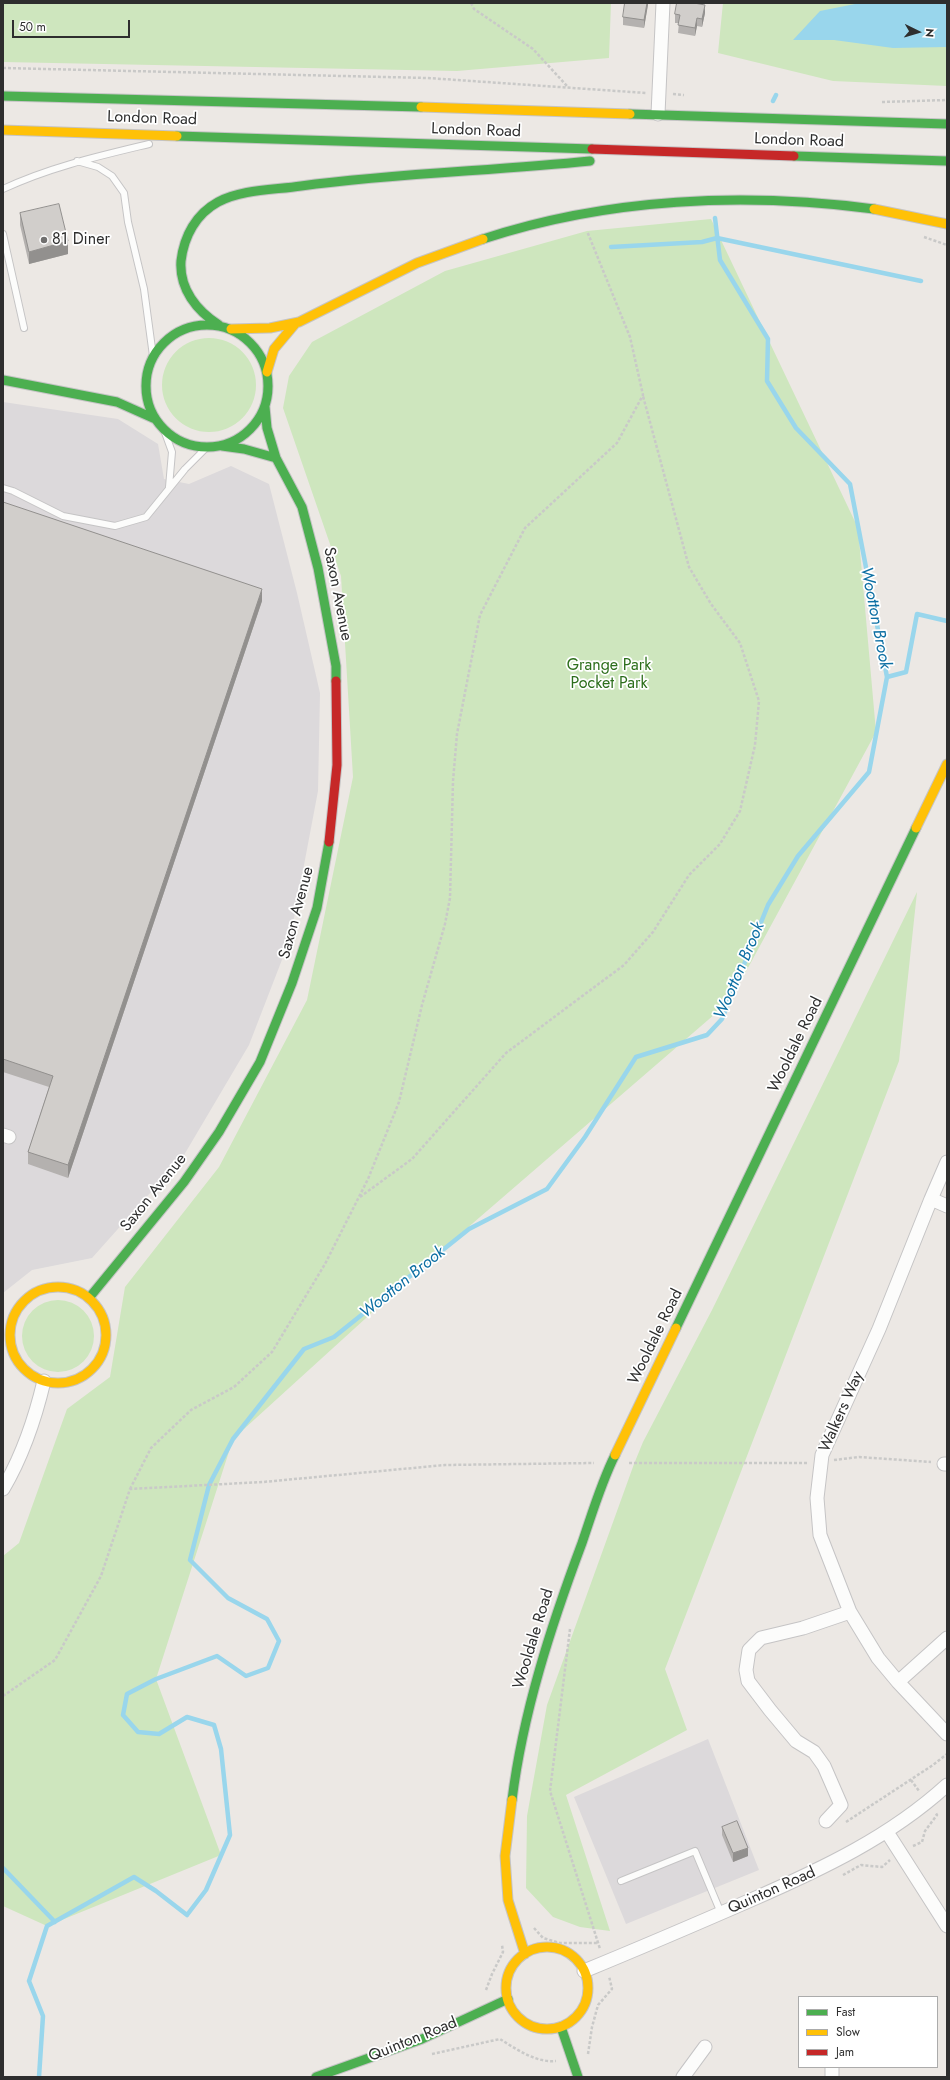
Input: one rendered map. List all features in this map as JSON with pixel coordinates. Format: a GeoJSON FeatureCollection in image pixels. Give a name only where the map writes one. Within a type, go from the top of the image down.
{"type":"FeatureCollection","features":[{"type":"Feature","properties":{"kind":"main road","name":"London Road"},"geometry":{"type":"LineString","coordinates":[[3,96],[125,98],[947,124]]}},
{"type":"Feature","properties":{"kind":"main road","name":"London Road"},"geometry":{"type":"LineString","coordinates":[[3,130],[947,161]]}},
{"type":"Feature","properties":{"kind":"main road"},"geometry":{"type":"LineString","coordinates":[[219,325],[191,327],[175,333],[164,342],[153,356],[146,381],[146,395],[155,419],[164,430],[178,441],[190,446],[206,448],[222,446],[240,439],[250,431],[259,420],[265,407],[269,389],[267,372],[257,349],[247,339],[231,329],[206,318],[196,306],[186,287],[181,270],[182,251],[186,234],[199,217],[218,202],[239,196],[312,184],[542,166],[661,152]]}},
{"type":"Feature","properties":{"kind":"main road"},"geometry":{"type":"LineString","coordinates":[[231,329],[264,330],[295,324],[444,252],[512,230],[582,215],[681,203],[761,200],[833,203],[920,216],[947,224]]}},
{"type":"Feature","properties":{"kind":"main road"},"geometry":{"type":"LineString","coordinates":[[267,372],[274,349],[295,324]]}},
{"type":"Feature","properties":{"kind":"main road"},"geometry":{"type":"LineString","coordinates":[[3,380],[117,402],[155,419]]}},
{"type":"Feature","properties":{"kind":"main road","name":"Saxon Avenue"},"geometry":{"type":"LineString","coordinates":[[89,1298],[184,1182],[219,1132],[260,1062],[292,984],[317,908],[331,830],[337,765],[336,666],[318,568],[302,506],[276,458],[267,428],[265,407]]}},
{"type":"Feature","properties":{"kind":"main road"},"geometry":{"type":"LineString","coordinates":[[222,446],[244,449],[276,458]]}},
{"type":"Feature","properties":{"kind":"main road","name":"Wooldale Road"},"geometry":{"type":"LineString","coordinates":[[525,1954],[521,1946],[508,1900],[505,1856],[515,1775],[535,1685],[559,1604],[611,1463],[947,764]]}},
{"type":"Feature","properties":{"kind":"main road"},"geometry":{"type":"LineString","coordinates":[[64,1287],[74,1290],[89,1298],[102,1317],[106,1336],[103,1352],[88,1372],[73,1380],[57,1383],[44,1381],[25,1370],[15,1357],[7,1330],[16,1311],[27,1298],[47,1288],[64,1287]]}},
{"type":"Feature","properties":{"kind":"main road"},"geometry":{"type":"LineString","coordinates":[[552,1947],[568,1952],[580,1963],[588,1982],[588,1997],[582,2010],[572,2021],[561,2027],[542,2029],[527,2024],[518,2017],[508,1999],[507,1980],[512,1967],[525,1954],[537,1948],[552,1947]]}},
{"type":"Feature","properties":{"kind":"main road","name":"Quinton Road"},"geometry":{"type":"LineString","coordinates":[[316,2077],[422,2039],[508,1999]]}},
{"type":"Feature","properties":{"kind":"main road"},"geometry":{"type":"LineString","coordinates":[[561,2027],[578,2077]]}},
{"type":"Feature","properties":{"kind":"street"},"geometry":{"type":"LineString","coordinates":[[658,114],[663,3]]}},
{"type":"Feature","properties":{"kind":"street","name":"Walkers Way"},"geometry":{"type":"LineString","coordinates":[[947,1162],[880,1328],[822,1455],[817,1498],[820,1535],[850,1612],[878,1658],[898,1682],[947,1734]]}},
{"type":"Feature","properties":{"kind":"street"},"geometry":{"type":"LineString","coordinates":[[931,1199],[947,1206]]}},
{"type":"Feature","properties":{"kind":"street"},"geometry":{"type":"LineString","coordinates":[[3,1488],[13,1472],[35,1418],[44,1381]]}},
{"type":"Feature","properties":{"kind":"street"},"geometry":{"type":"LineString","coordinates":[[826,1822],[841,1805],[824,1766],[814,1752],[796,1741],[770,1710],[748,1681],[746,1670],[749,1650],[761,1638],[803,1628],[850,1612]]}},
{"type":"Feature","properties":{"kind":"street"},"geometry":{"type":"LineString","coordinates":[[898,1682],[947,1638]]}},
{"type":"Feature","properties":{"kind":"street","name":"Quinton Road"},"geometry":{"type":"LineString","coordinates":[[584,1971],[824,1868],[887,1832],[928,1803],[947,1785]]}},
{"type":"Feature","properties":{"kind":"street"},"geometry":{"type":"LineString","coordinates":[[887,1832],[947,1926]]}},
{"type":"Feature","properties":{"kind":"street"},"geometry":{"type":"LineString","coordinates":[[683,2077],[706,2047]]}},
{"type":"Feature","properties":{"kind":"lane"},"geometry":{"type":"LineString","coordinates":[[3,189],[29,177],[78,161],[188,135]]}},
{"type":"Feature","properties":{"kind":"lane"},"geometry":{"type":"LineString","coordinates":[[78,161],[98,167],[112,176],[124,193],[128,222],[144,289],[153,356]]}},
{"type":"Feature","properties":{"kind":"lane"},"geometry":{"type":"LineString","coordinates":[[3,234],[24,328]]}},
{"type":"Feature","properties":{"kind":"lane"},"geometry":{"type":"LineString","coordinates":[[164,430],[172,452],[169,489]]}},
{"type":"Feature","properties":{"kind":"lane"},"geometry":{"type":"LineString","coordinates":[[3,488],[13,491],[62,516],[114,526],[146,517],[206,448]]}},
{"type":"Feature","properties":{"kind":"lane"},"geometry":{"type":"LineString","coordinates":[[621,1881],[695,1851],[721,1913]]}},
{"type":"Feature","properties":{"kind":"path"},"geometry":{"type":"LineString","coordinates":[[471,3],[474,9],[533,49],[567,86]]}},
{"type":"Feature","properties":{"kind":"path"},"geometry":{"type":"LineString","coordinates":[[3,68],[428,78],[567,86],[689,96]]}},
{"type":"Feature","properties":{"kind":"path"},"geometry":{"type":"LineString","coordinates":[[878,102],[947,100]]}},
{"type":"Feature","properties":{"kind":"path"},"geometry":{"type":"LineString","coordinates":[[587,231],[592,230]]}},
{"type":"Feature","properties":{"kind":"path"},"geometry":{"type":"LineString","coordinates":[[358,1198],[412,1159],[506,1053],[624,965],[653,932],[689,875],[720,844],[740,811],[755,745],[759,700],[740,643],[711,604],[689,567],[643,395],[630,337],[588,236]]}},
{"type":"Feature","properties":{"kind":"path"},"geometry":{"type":"LineString","coordinates":[[920,236],[947,245]]}},
{"type":"Feature","properties":{"kind":"path"},"geometry":{"type":"LineString","coordinates":[[3,1696],[55,1660],[101,1576],[130,1489],[151,1448],[191,1410],[234,1387],[272,1352],[325,1264],[358,1198],[399,1102],[422,1005],[445,924],[450,898],[453,781],[457,734],[480,615],[525,528],[617,443],[643,395]]}},
{"type":"Feature","properties":{"kind":"path"},"geometry":{"type":"LineString","coordinates":[[130,1489],[263,1482],[445,1465],[611,1463],[660,1465],[821,1462],[859,1457],[946,1464]]}},
{"type":"Feature","properties":{"kind":"path"},"geometry":{"type":"LineString","coordinates":[[422,2039],[427,2054],[445,2052],[480,2042],[500,2039],[517,2050],[538,2059],[554,2062],[572,2059],[588,2054],[592,2027],[598,2005],[612,1989],[605,1962],[550,1791],[571,1624]]}},
{"type":"Feature","properties":{"kind":"path"},"geometry":{"type":"LineString","coordinates":[[843,1824],[934,1765],[947,1754]]}},
{"type":"Feature","properties":{"kind":"path"},"geometry":{"type":"LineString","coordinates":[[533,1927],[543,1938],[560,1943],[598,1943]]}},
{"type":"Feature","properties":{"kind":"path"},"geometry":{"type":"LineString","coordinates":[[481,1993],[487,1990],[492,1974],[503,1952],[501,1938]]}},
{"type":"Feature","properties":{"kind":"shaded area"},"geometry":{"type":"Polygon","coordinates":[[[3,402],[118,419],[158,444],[164,479],[189,484],[231,466],[269,484],[297,593],[320,693],[318,791],[290,939],[249,1045],[184,1155],[92,1258],[32,1270],[3,1293],[3,402]]]}},
{"type":"Feature","properties":{"kind":"shaded area"},"geometry":{"type":"Polygon","coordinates":[[[708,1739],[759,1870],[626,1924],[574,1797],[708,1739]]]}},
{"type":"Feature","properties":{"kind":"green space"},"geometry":{"type":"Polygon","coordinates":[[[3,3],[611,3],[609,58],[457,71],[3,62],[3,3]]]}},
{"type":"Feature","properties":{"kind":"green space"},"geometry":{"type":"Polygon","coordinates":[[[723,3],[947,3],[947,86],[833,81],[718,53],[723,3]]]}},
{"type":"Feature","properties":{"kind":"green space","name":"Grange Park Pocket Park"},"geometry":{"type":"Polygon","coordinates":[[[711,219],[858,528],[876,732],[730,1001],[421,1268],[233,1439],[156,1679],[221,1855],[47,1926],[3,1906],[3,1556],[19,1543],[67,1409],[110,1377],[125,1287],[219,1167],[307,1000],[353,777],[341,576],[283,408],[289,376],[312,342],[445,271],[587,231],[711,219]]]}},
{"type":"Feature","properties":{"kind":"green space"},"geometry":{"type":"Polygon","coordinates":[[[209,338],[227,342],[242,352],[252,367],[256,385],[252,403],[242,418],[227,428],[209,432],[191,428],[176,418],[166,403],[162,385],[166,367],[176,352],[191,342],[209,338]]]}},
{"type":"Feature","properties":{"kind":"green space"},"geometry":{"type":"Polygon","coordinates":[[[917,892],[899,1061],[665,1669],[687,1730],[566,1795],[610,1931],[580,1927],[553,1917],[526,1888],[527,1816],[547,1705],[643,1442],[712,1310],[917,892]]]}},
{"type":"Feature","properties":{"kind":"green space"},"geometry":{"type":"Polygon","coordinates":[[[58,1300],[78,1306],[88,1316],[94,1336],[88,1356],[78,1366],[58,1372],[38,1366],[28,1356],[22,1336],[28,1316],[38,1306],[58,1300]]]}},
{"type":"Feature","properties":{"kind":"water"},"geometry":{"type":"Polygon","coordinates":[[[860,3],[947,3],[947,47],[893,48],[834,40],[793,40],[820,11],[860,3]]]}},
{"type":"Feature","properties":{"kind":"building"},"geometry":{"type":"Polygon","coordinates":[[[625,3],[647,3],[644,20],[623,17],[625,3]]]}},
{"type":"Feature","properties":{"kind":"building"},"geometry":{"type":"Polygon","coordinates":[[[677,3],[694,3],[705,5],[702,19],[697,18],[695,28],[678,25],[680,15],[675,14],[677,3]]]}},
{"type":"Feature","properties":{"kind":"building","name":"81 Diner"},"geometry":{"type":"Polygon","coordinates":[[[59,204],[68,241],[29,252],[20,213],[59,204]]]}},
{"type":"Feature","properties":{"kind":"building"},"geometry":{"type":"Polygon","coordinates":[[[3,502],[262,589],[68,1165],[28,1152],[53,1076],[3,1059],[3,502]]]}},
{"type":"Feature","properties":{"kind":"building"},"geometry":{"type":"Polygon","coordinates":[[[737,1821],[748,1848],[733,1853],[722,1827],[737,1821]]]}},
{"type":"Feature","properties":{"kind":"waterway","name":"Wootton Brook"},"geometry":{"type":"LineString","coordinates":[[773,101],[776,95]]}},
{"type":"Feature","properties":{"kind":"waterway","name":"Wootton Brook"},"geometry":{"type":"LineString","coordinates":[[39,2077],[43,2016],[29,1981],[47,1926],[134,1877],[156,1891],[187,1915],[206,1890],[230,1835],[221,1749],[214,1725],[187,1717],[159,1734],[138,1732],[123,1715],[127,1694],[156,1679],[217,1656],[246,1676],[268,1668],[279,1641],[267,1619],[228,1598],[190,1560],[209,1485],[233,1439],[304,1349],[334,1337],[469,1229],[547,1189],[585,1137],[636,1057],[707,1035],[722,1019],[768,905],[798,856],[869,772],[887,677],[850,484],[796,428],[767,381],[768,339],[720,260],[715,218]]}},
{"type":"Feature","properties":{"kind":"waterway"},"geometry":{"type":"LineString","coordinates":[[611,247],[702,242],[717,238],[921,281]]}},
{"type":"Feature","properties":{"kind":"waterway"},"geometry":{"type":"LineString","coordinates":[[887,677],[906,672],[917,614],[947,621]]}},
{"type":"Feature","properties":{"kind":"waterway"},"geometry":{"type":"LineString","coordinates":[[3,1868],[55,1922]]}},
{"type":"Feature","properties":{"kind":"traffic: fast"},"geometry":{"type":"LineString","coordinates":[[3,96],[421,107]]}},
{"type":"Feature","properties":{"kind":"traffic: fast"},"geometry":{"type":"LineString","coordinates":[[630,114],[947,124]]}},
{"type":"Feature","properties":{"kind":"traffic: fast"},"geometry":{"type":"LineString","coordinates":[[177,136],[592,149]]}},
{"type":"Feature","properties":{"kind":"traffic: fast"},"geometry":{"type":"LineString","coordinates":[[794,156],[947,161]]}},
{"type":"Feature","properties":{"kind":"traffic: fast"},"geometry":{"type":"LineString","coordinates":[[219,325],[197,306],[186,290],[181,271],[181,261],[188,235],[197,219],[210,207],[227,198],[248,192],[337,182],[590,161]]}},
{"type":"Feature","properties":{"kind":"traffic: fast"},"geometry":{"type":"LineString","coordinates":[[483,239],[530,225],[579,215],[627,207],[677,202],[726,200],[776,201],[874,209]]}},
{"type":"Feature","properties":{"kind":"traffic: fast"},"geometry":{"type":"LineString","coordinates":[[207,325],[231,329],[250,343],[264,362],[268,386],[264,410],[250,429],[231,443],[207,447],[183,443],[164,429],[150,410],[146,386],[150,362],[164,343],[183,329],[207,325]]}},
{"type":"Feature","properties":{"kind":"traffic: fast"},"geometry":{"type":"LineString","coordinates":[[3,380],[117,402],[155,419]]}},
{"type":"Feature","properties":{"kind":"traffic: fast"},"geometry":{"type":"LineString","coordinates":[[265,407],[267,428],[276,458],[302,507],[318,568],[336,666],[336,681]]}},
{"type":"Feature","properties":{"kind":"traffic: fast"},"geometry":{"type":"LineString","coordinates":[[222,446],[244,449],[276,458]]}},
{"type":"Feature","properties":{"kind":"traffic: fast"},"geometry":{"type":"LineString","coordinates":[[676,1328],[916,828]]}},
{"type":"Feature","properties":{"kind":"traffic: fast"},"geometry":{"type":"LineString","coordinates":[[89,1298],[184,1182],[219,1132],[260,1062],[292,983],[317,908],[329,842]]}},
{"type":"Feature","properties":{"kind":"traffic: fast"},"geometry":{"type":"LineString","coordinates":[[512,1800],[523,1734],[549,1638],[605,1476],[615,1455]]}},
{"type":"Feature","properties":{"kind":"traffic: fast"},"geometry":{"type":"LineString","coordinates":[[316,2077],[422,2039],[508,1999]]}},
{"type":"Feature","properties":{"kind":"traffic: fast"},"geometry":{"type":"LineString","coordinates":[[561,2027],[578,2077]]}},
{"type":"Feature","properties":{"kind":"traffic: slow"},"geometry":{"type":"LineString","coordinates":[[421,107],[630,114]]}},
{"type":"Feature","properties":{"kind":"traffic: slow"},"geometry":{"type":"LineString","coordinates":[[3,130],[177,136]]}},
{"type":"Feature","properties":{"kind":"traffic: slow"},"geometry":{"type":"LineString","coordinates":[[874,209],[947,224]]}},
{"type":"Feature","properties":{"kind":"traffic: slow"},"geometry":{"type":"LineString","coordinates":[[231,329],[270,328],[299,322],[417,263],[483,239]]}},
{"type":"Feature","properties":{"kind":"traffic: slow"},"geometry":{"type":"LineString","coordinates":[[267,372],[274,349],[295,324]]}},
{"type":"Feature","properties":{"kind":"traffic: slow"},"geometry":{"type":"LineString","coordinates":[[916,828],[947,764]]}},
{"type":"Feature","properties":{"kind":"traffic: slow"},"geometry":{"type":"LineString","coordinates":[[58,1287],[76,1291],[92,1301],[102,1317],[106,1335],[102,1353],[92,1369],[76,1379],[58,1383],[40,1379],[24,1369],[14,1353],[10,1335],[14,1317],[24,1301],[40,1291],[58,1287]]}},
{"type":"Feature","properties":{"kind":"traffic: slow"},"geometry":{"type":"LineString","coordinates":[[615,1455],[676,1328]]}},
{"type":"Feature","properties":{"kind":"traffic: slow"},"geometry":{"type":"LineString","coordinates":[[512,1800],[505,1856],[508,1900],[525,1954]]}},
{"type":"Feature","properties":{"kind":"traffic: slow"},"geometry":{"type":"LineString","coordinates":[[547,1947],[563,1951],[576,1959],[584,1972],[588,1988],[584,2004],[576,2017],[563,2025],[547,2029],[531,2025],[518,2017],[510,2004],[506,1988],[510,1972],[518,1959],[531,1951],[547,1947]]}},
{"type":"Feature","properties":{"kind":"traffic: jam"},"geometry":{"type":"LineString","coordinates":[[592,149],[794,156]]}},
{"type":"Feature","properties":{"kind":"traffic: jam"},"geometry":{"type":"LineString","coordinates":[[329,842],[337,765],[336,681]]}},
{"type":"Feature","properties":{"kind":"place","name":"81 Diner"},"geometry":{"type":"Point","coordinates":[44,240]}}]}
